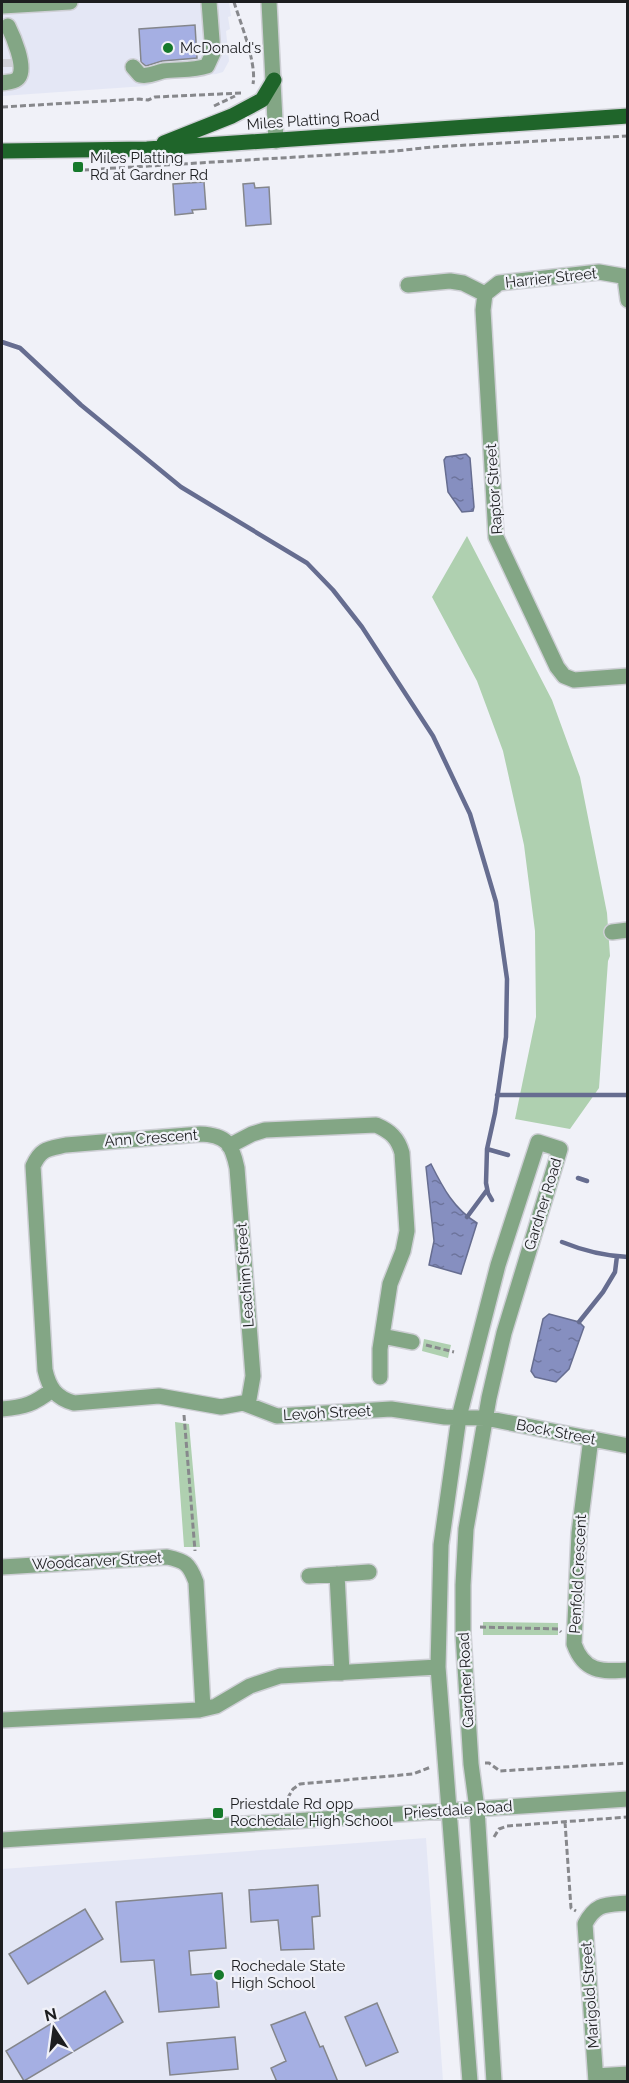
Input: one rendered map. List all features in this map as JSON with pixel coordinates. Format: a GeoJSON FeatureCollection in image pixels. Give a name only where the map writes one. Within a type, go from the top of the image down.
{"type":"FeatureCollection","features":[{"type":"Feature","properties":{"kind":"main road"},"geometry":{"type":"LineString","coordinates":[[147,149],[197,131],[262,100],[274,80]]}},
{"type":"Feature","properties":{"kind":"main road","name":"Miles Platting Road"},"geometry":{"type":"LineString","coordinates":[[2,151],[147,149],[627,116]]}},
{"type":"Feature","properties":{"kind":"street"},"geometry":{"type":"LineString","coordinates":[[5,28],[18,47],[20,73],[19,78],[15,80],[5,72],[5,28],[7,6],[70,2]]}},
{"type":"Feature","properties":{"kind":"street"},"geometry":{"type":"LineString","coordinates":[[207,66],[213,53],[209,2]]}},
{"type":"Feature","properties":{"kind":"street"},"geometry":{"type":"LineString","coordinates":[[133,67],[140,75],[147,76],[200,69],[219,62],[223,56],[220,2]]}},
{"type":"Feature","properties":{"kind":"street"},"geometry":{"type":"LineString","coordinates":[[269,2],[276,141]]}},
{"type":"Feature","properties":{"kind":"street","name":"Harrier Street"},"geometry":{"type":"LineString","coordinates":[[408,285],[450,281],[463,283],[485,294],[499,283],[599,272],[626,277]]}},
{"type":"Feature","properties":{"kind":"street"},"geometry":{"type":"LineString","coordinates":[[626,277],[627,300]]}},
{"type":"Feature","properties":{"kind":"street","name":"Raptor Street"},"geometry":{"type":"LineString","coordinates":[[485,294],[483,310],[496,537],[557,667],[564,676],[574,680],[627,676]]}},
{"type":"Feature","properties":{"kind":"street"},"geometry":{"type":"LineString","coordinates":[[612,932],[627,930]]}},
{"type":"Feature","properties":{"kind":"street"},"geometry":{"type":"LineString","coordinates":[[230,1146],[265,1130],[376,1125],[394,1136],[399,1143],[402,1153],[407,1231],[403,1251],[390,1284],[379,1359],[380,1377]]}},
{"type":"Feature","properties":{"kind":"street","name":"Ann Crescent"},"geometry":{"type":"LineString","coordinates":[[52,1390],[45,1370],[33,1166],[37,1157],[46,1149],[66,1145],[200,1134],[220,1137],[230,1146]]}},
{"type":"Feature","properties":{"kind":"street","name":"Gardner Road"},"geometry":{"type":"LineString","coordinates":[[470,2082],[438,1667],[441,1545],[459,1418],[498,1265],[538,1143],[560,1149],[504,1332],[485,1418],[466,1529],[463,1585],[463,1634],[470,1752],[477,1809],[494,2082]]}},
{"type":"Feature","properties":{"kind":"street","name":"Leachim Street"},"geometry":{"type":"LineString","coordinates":[[230,1146],[237,1168],[253,1376],[248,1405]]}},
{"type":"Feature","properties":{"kind":"street"},"geometry":{"type":"LineString","coordinates":[[382,1336],[412,1342]]}},
{"type":"Feature","properties":{"kind":"street"},"geometry":{"type":"LineString","coordinates":[[2,1409],[36,1403],[52,1390]]}},
{"type":"Feature","properties":{"kind":"street","name":"Levoh Street"},"geometry":{"type":"LineString","coordinates":[[52,1390],[65,1401],[74,1403],[159,1396],[220,1407],[243,1403],[277,1416],[391,1409],[445,1418],[485,1418]]}},
{"type":"Feature","properties":{"kind":"street","name":"Bock Street"},"geometry":{"type":"LineString","coordinates":[[485,1418],[627,1446]]}},
{"type":"Feature","properties":{"kind":"street","name":"Penfold Crescent"},"geometry":{"type":"LineString","coordinates":[[591,1438],[579,1533],[574,1636],[578,1655],[584,1663],[606,1671],[627,1670]]}},
{"type":"Feature","properties":{"kind":"street","name":"Woodcarver Street"},"geometry":{"type":"LineString","coordinates":[[2,1567],[167,1557],[184,1561],[196,1582],[203,1709]]}},
{"type":"Feature","properties":{"kind":"street"},"geometry":{"type":"LineString","coordinates":[[309,1576],[369,1572]]}},
{"type":"Feature","properties":{"kind":"street"},"geometry":{"type":"LineString","coordinates":[[337,1574],[342,1673]]}},
{"type":"Feature","properties":{"kind":"street"},"geometry":{"type":"LineString","coordinates":[[2,1720],[203,1709],[216,1706],[250,1686],[280,1677],[438,1667]]}},
{"type":"Feature","properties":{"kind":"street","name":"Priestdale Road"},"geometry":{"type":"LineString","coordinates":[[2,1840],[627,1799]]}},
{"type":"Feature","properties":{"kind":"street"},"geometry":{"type":"LineString","coordinates":[[589,1918],[592,1912],[603,1905],[627,1903]]}},
{"type":"Feature","properties":{"kind":"street","name":"Marigold Street"},"geometry":{"type":"LineString","coordinates":[[589,1918],[585,1924],[596,2079]]}},
{"type":"Feature","properties":{"kind":"street"},"geometry":{"type":"LineString","coordinates":[[596,2079],[627,2074]]}},
{"type":"Feature","properties":{"kind":"path"},"geometry":{"type":"LineString","coordinates":[[2,107],[242,93],[253,85],[253,74],[234,2]]}},
{"type":"Feature","properties":{"kind":"path"},"geometry":{"type":"LineString","coordinates":[[82,170],[627,136]]}},
{"type":"Feature","properties":{"kind":"path"},"geometry":{"type":"LineString","coordinates":[[412,1342],[454,1352]]}},
{"type":"Feature","properties":{"kind":"path"},"geometry":{"type":"LineString","coordinates":[[184,1415],[194,1550],[199,1558]]}},
{"type":"Feature","properties":{"kind":"path"},"geometry":{"type":"LineString","coordinates":[[480,1627],[558,1629],[564,1635],[574,1636]]}},
{"type":"Feature","properties":{"kind":"path"},"geometry":{"type":"LineString","coordinates":[[493,1843],[494,1835],[499,1829],[507,1826],[627,1817]]}},
{"type":"Feature","properties":{"kind":"path"},"geometry":{"type":"LineString","coordinates":[[565,1822],[571,1908],[589,1918]]}},
{"type":"Feature","properties":{"kind":"shaded area"},"geometry":{"type":"Polygon","coordinates":[[[2,2],[229,2],[230,29],[226,31],[229,61],[223,72],[163,80],[146,86],[2,96],[2,2]]]}},
{"type":"Feature","properties":{"kind":"shaded area","name":"Rochedale State High School"},"geometry":{"type":"Polygon","coordinates":[[[426,1838],[443,2081],[2,2082],[2,1869],[426,1838]]]}},
{"type":"Feature","properties":{"kind":"green space"},"geometry":{"type":"Polygon","coordinates":[[[467,536],[552,700],[580,777],[607,913],[610,956],[599,1088],[570,1129],[515,1119],[536,1017],[535,931],[524,845],[503,751],[477,681],[432,597],[467,536]]]}},
{"type":"Feature","properties":{"kind":"green space"},"geometry":{"type":"Polygon","coordinates":[[[424,1339],[451,1345],[448,1358],[422,1351],[424,1339]]]}},
{"type":"Feature","properties":{"kind":"green space"},"geometry":{"type":"Polygon","coordinates":[[[175,1422],[189,1424],[200,1547],[184,1547],[175,1422]]]}},
{"type":"Feature","properties":{"kind":"green space"},"geometry":{"type":"Polygon","coordinates":[[[483,1622],[558,1623],[558,1635],[483,1635],[483,1622]]]}},
{"type":"Feature","properties":{"kind":"water"},"geometry":{"type":"Polygon","coordinates":[[[466,454],[470,458],[474,507],[473,511],[462,512],[448,492],[444,460],[446,457],[466,454]]]}},
{"type":"Feature","properties":{"kind":"water"},"geometry":{"type":"Polygon","coordinates":[[[431,1164],[456,1205],[477,1223],[461,1274],[429,1265],[434,1241],[426,1167],[431,1164]]]}},
{"type":"Feature","properties":{"kind":"water"},"geometry":{"type":"Polygon","coordinates":[[[549,1314],[579,1322],[584,1327],[569,1369],[556,1382],[535,1377],[531,1371],[543,1319],[549,1314]]]}},
{"type":"Feature","properties":{"kind":"building","name":"McDonald's"},"geometry":{"type":"Polygon","coordinates":[[[195,25],[197,58],[162,61],[146,66],[141,62],[139,29],[195,25]]]}},
{"type":"Feature","properties":{"kind":"building"},"geometry":{"type":"Polygon","coordinates":[[[204,182],[206,209],[175,215],[173,184],[204,182]]]}},
{"type":"Feature","properties":{"kind":"building"},"geometry":{"type":"Polygon","coordinates":[[[254,183],[255,188],[269,187],[271,224],[246,226],[243,184],[254,183]]]}},
{"type":"Feature","properties":{"kind":"building"},"geometry":{"type":"Polygon","coordinates":[[[318,1885],[320,1916],[312,1917],[314,1949],[281,1950],[278,1920],[251,1922],[249,1890],[318,1885]]]}},
{"type":"Feature","properties":{"kind":"building"},"geometry":{"type":"Polygon","coordinates":[[[222,1893],[226,1948],[189,1951],[191,1975],[216,1973],[219,2007],[159,2012],[154,1960],[121,1962],[116,1902],[222,1893]]]}},
{"type":"Feature","properties":{"kind":"building"},"geometry":{"type":"Polygon","coordinates":[[[85,1909],[103,1939],[28,1984],[9,1954],[85,1909]]]}},
{"type":"Feature","properties":{"kind":"building"},"geometry":{"type":"Polygon","coordinates":[[[105,1991],[123,2022],[24,2081],[6,2051],[105,1991]]]}},
{"type":"Feature","properties":{"kind":"building"},"geometry":{"type":"Polygon","coordinates":[[[377,2003],[398,2052],[366,2066],[345,2017],[377,2003]]]}},
{"type":"Feature","properties":{"kind":"building"},"geometry":{"type":"Polygon","coordinates":[[[305,2012],[338,2082],[277,2082],[271,2068],[286,2061],[271,2025],[305,2012]]]}},
{"type":"Feature","properties":{"kind":"building"},"geometry":{"type":"Polygon","coordinates":[[[235,2037],[238,2069],[170,2075],[167,2043],[235,2037]]]}},
{"type":"Feature","properties":{"kind":"waterway"},"geometry":{"type":"LineString","coordinates":[[2,342],[20,348],[81,405],[181,487],[307,563],[333,590],[362,627],[433,736],[470,814],[496,902],[507,979],[506,1037],[495,1113],[487,1149],[486,1183],[492,1200]]}},
{"type":"Feature","properties":{"kind":"waterway"},"geometry":{"type":"LineString","coordinates":[[497,1095],[628,1095]]}},
{"type":"Feature","properties":{"kind":"waterway"},"geometry":{"type":"LineString","coordinates":[[487,1149],[508,1155]]}},
{"type":"Feature","properties":{"kind":"waterway"},"geometry":{"type":"LineString","coordinates":[[578,1178],[587,1181]]}},
{"type":"Feature","properties":{"kind":"waterway"},"geometry":{"type":"LineString","coordinates":[[467,1217],[487,1190]]}},
{"type":"Feature","properties":{"kind":"waterway"},"geometry":{"type":"LineString","coordinates":[[562,1242],[611,1256],[628,1257]]}},
{"type":"Feature","properties":{"kind":"waterway"},"geometry":{"type":"LineString","coordinates":[[579,1322],[603,1292],[615,1272],[617,1256]]}},
{"type":"Feature","properties":{"kind":"tunnel"},"geometry":{"type":"LineString","coordinates":[[8,59],[8,67]]}},
{"type":"Feature","properties":{"kind":"place","name":"McDonald's"},"geometry":{"type":"Point","coordinates":[168,48]}},
{"type":"Feature","properties":{"kind":"place","name":"Miles Platting Rd at Gardner Rd"},"geometry":{"type":"Point","coordinates":[78,167]}},
{"type":"Feature","properties":{"kind":"place","name":"Priestdale Rd opp Rochedale High School"},"geometry":{"type":"Point","coordinates":[218,1813]}},
{"type":"Feature","properties":{"kind":"place","name":"Rochedale State High School"},"geometry":{"type":"Point","coordinates":[219,1975]}}]}
